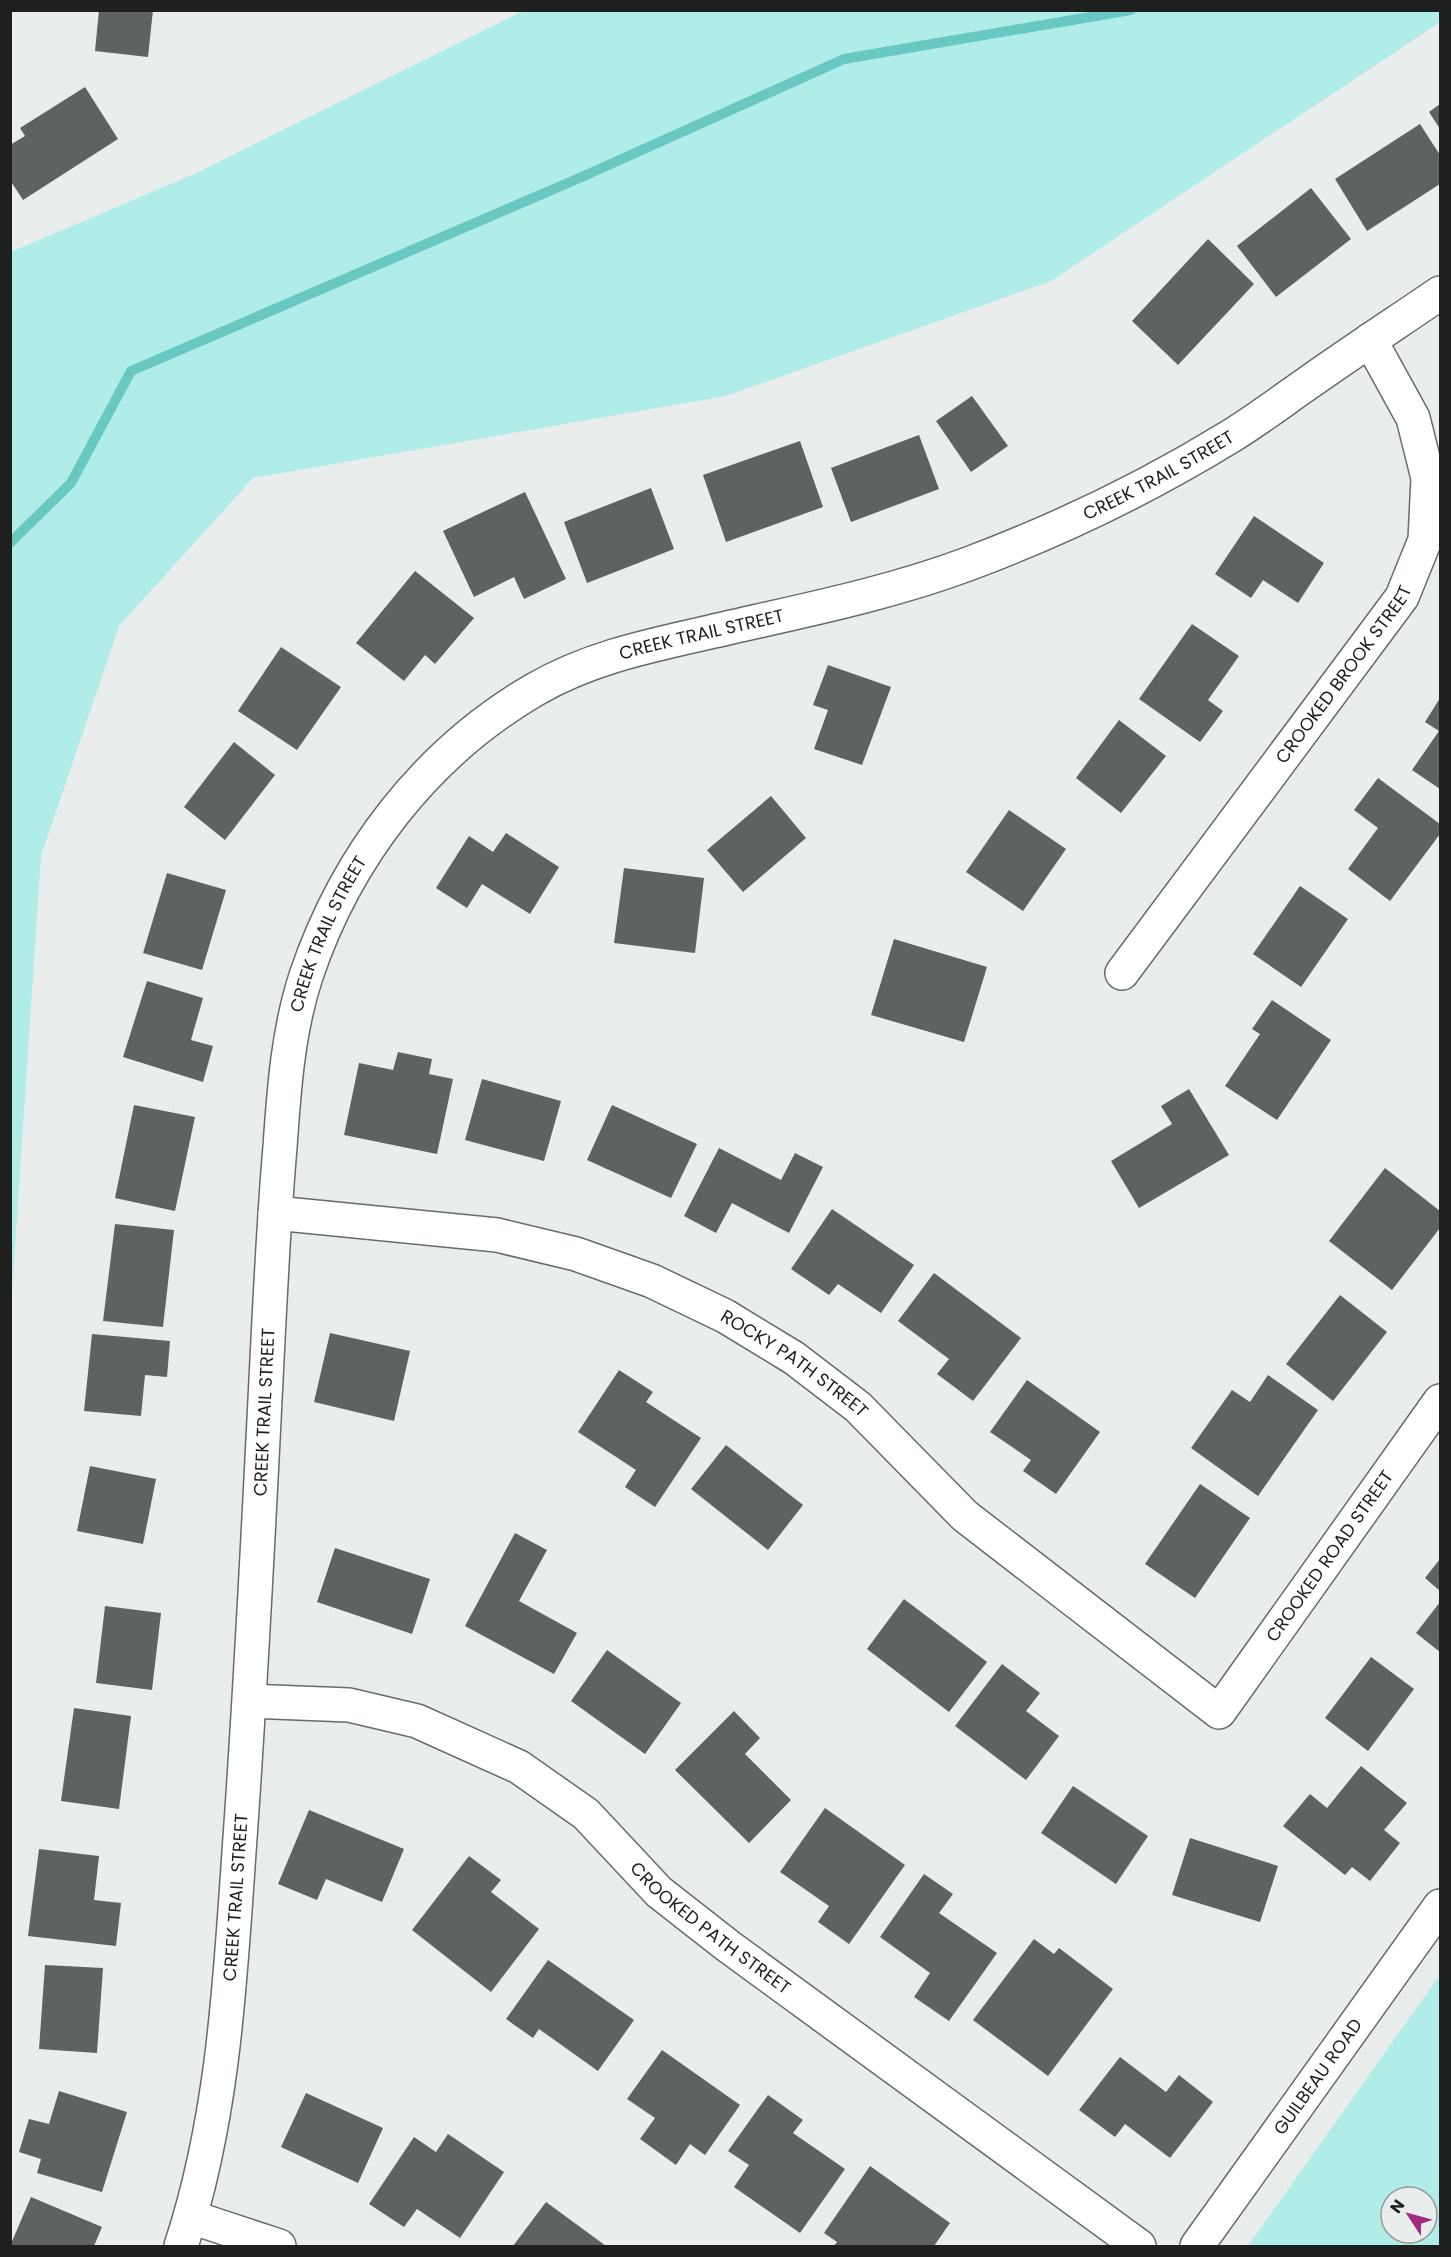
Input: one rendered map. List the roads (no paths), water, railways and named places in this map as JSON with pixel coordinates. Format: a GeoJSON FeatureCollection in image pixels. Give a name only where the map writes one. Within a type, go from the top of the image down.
{"type":"FeatureCollection","features":[{"type":"Feature","properties":{"kind":"street","name":"CREEK TRAIL STREET"},"geometry":{"type":"LineString","coordinates":[[186,2232],[216,2108],[228,2007],[250,1701],[275,1213],[284,1087],[291,1033],[304,981],[323,931],[346,882],[375,837],[408,795],[446,756],[487,722],[532,691],[579,666],[645,646],[857,598],[965,565],[1106,506],[1233,435],[1440,293]]}},
{"type":"Feature","properties":{"kind":"street","name":"CROOKED BROOK STREET"},"geometry":{"type":"LineString","coordinates":[[1122,973],[1402,597],[1425,540],[1428,478],[1413,418],[1370,340]]}},
{"type":"Feature","properties":{"kind":"street","name":"ROCKY PATH STREET"},"geometry":{"type":"LineString","coordinates":[[275,1213],[497,1235],[576,1254],[652,1281],[725,1316],[794,1358],[858,1407],[965,1516],[1219,1712]]}},
{"type":"Feature","properties":{"kind":"street","name":"CROOKED ROAD STREET"},"geometry":{"type":"LineString","coordinates":[[1219,1712],[1440,1401]]}},
{"type":"Feature","properties":{"kind":"street","name":"CROOKED PATH STREET"},"geometry":{"type":"LineString","coordinates":[[250,1701],[349,1706],[417,1721],[519,1767],[586,1814],[659,1892],[728,1946],[1139,2247]]}},
{"type":"Feature","properties":{"kind":"street","name":"GUILBEAU ROAD"},"geometry":{"type":"LineString","coordinates":[[1197,2247],[1440,1906]]}},
{"type":"Feature","properties":{"kind":"street"},"geometry":{"type":"LineString","coordinates":[[186,2232],[279,2247]]}},
{"type":"Feature","properties":{"kind":"waterway"},"geometry":{"type":"LineString","coordinates":[[10,543],[71,483],[131,371],[584,176],[844,59],[1131,10]]}}]}
